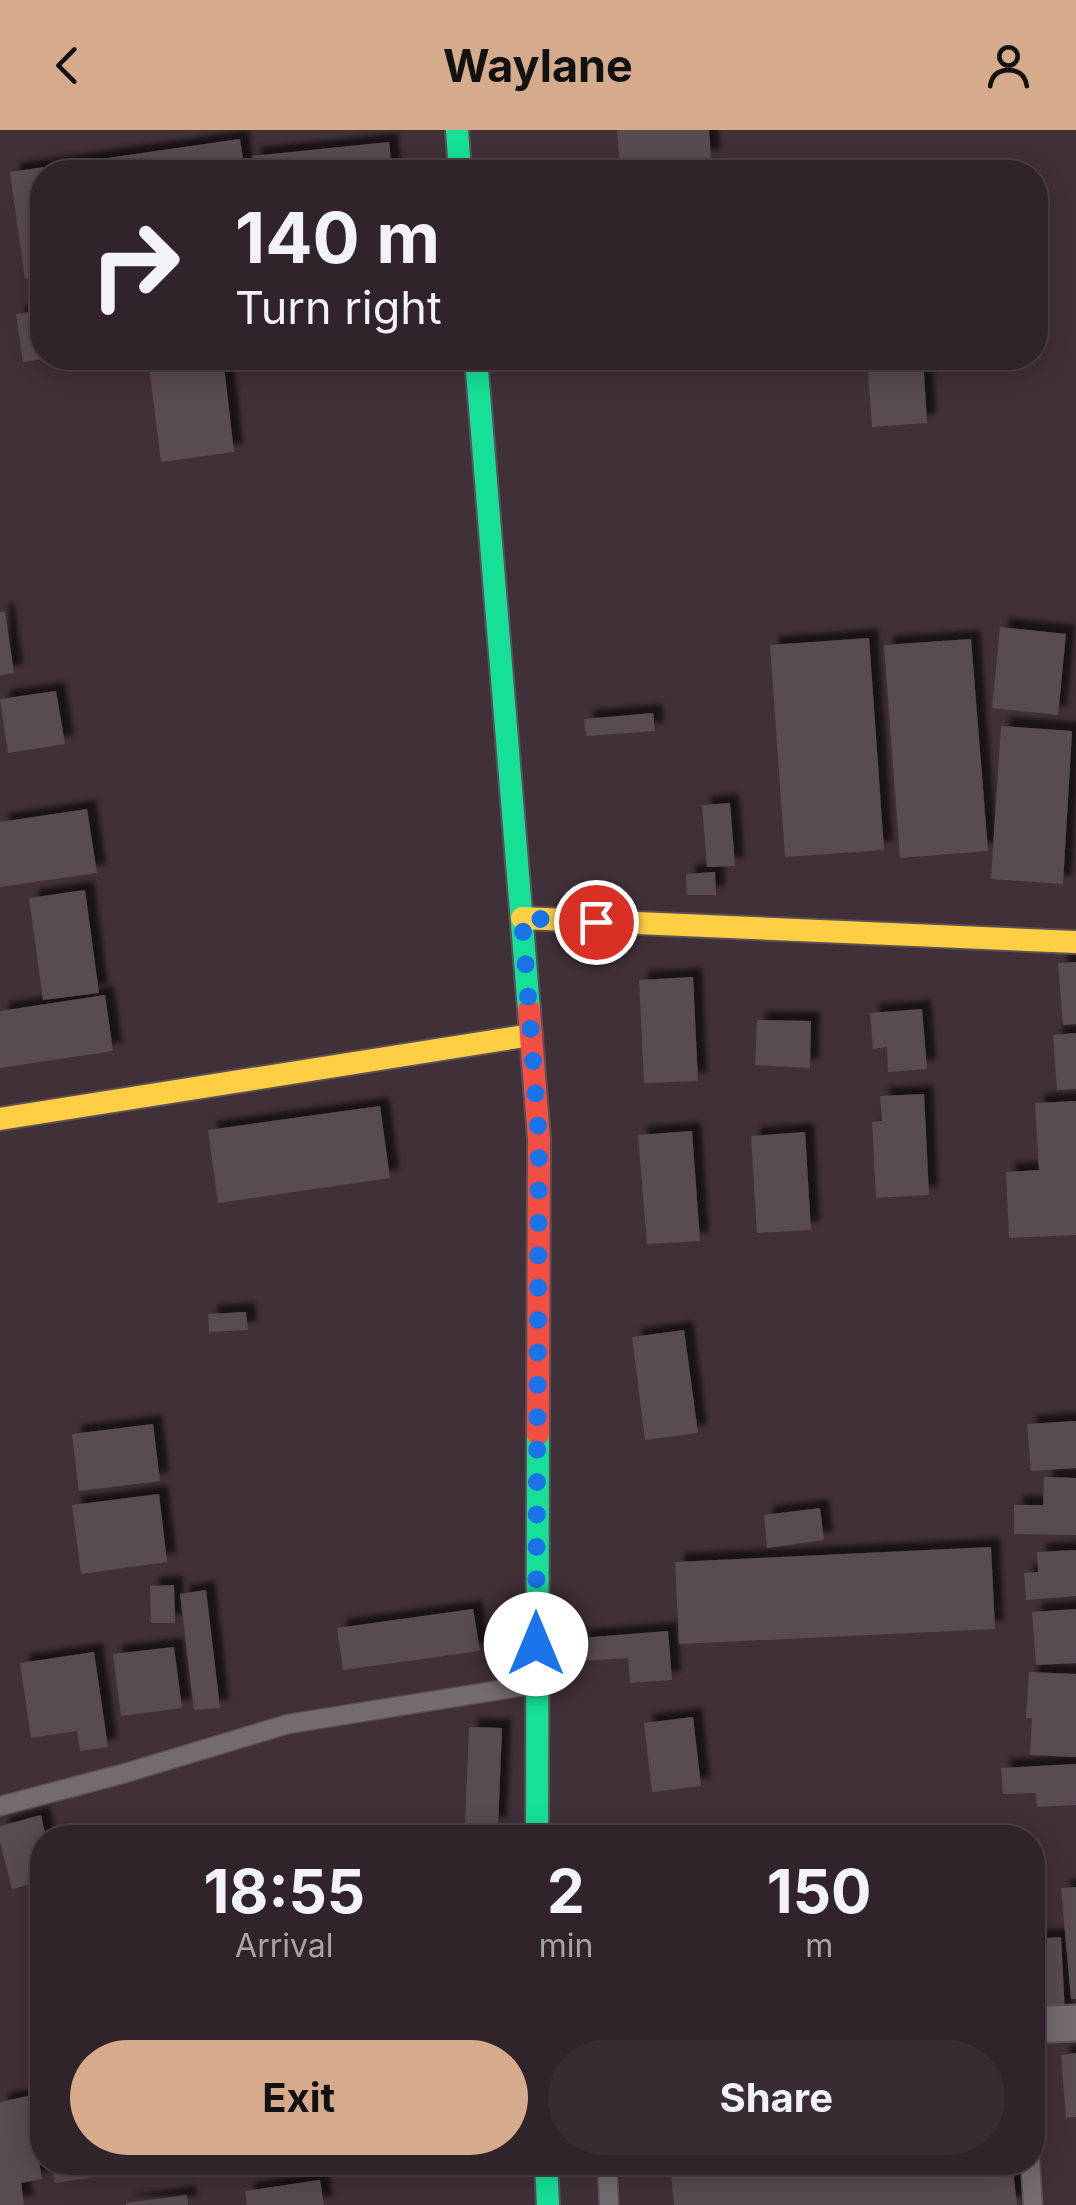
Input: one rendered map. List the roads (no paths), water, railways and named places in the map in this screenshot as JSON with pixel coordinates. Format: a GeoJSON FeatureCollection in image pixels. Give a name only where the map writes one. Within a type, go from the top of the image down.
{"type":"FeatureCollection","features":[{"type":"Feature","properties":{"kind":"main road"},"geometry":{"type":"LineString","coordinates":[[457,130],[459,160]]}},
{"type":"Feature","properties":{"kind":"main road"},"geometry":{"type":"LineString","coordinates":[[477,370],[539,1139],[537,1825]]}},
{"type":"Feature","properties":{"kind":"main road"},"geometry":{"type":"LineString","coordinates":[[522,918],[1076,942]]}},
{"type":"Feature","properties":{"kind":"main road"},"geometry":{"type":"LineString","coordinates":[[0,1119],[531,1035]]}},
{"type":"Feature","properties":{"kind":"main road"},"geometry":{"type":"LineString","coordinates":[[547,2175],[548,2205]]}},
{"type":"Feature","properties":{"kind":"street"},"geometry":{"type":"LineString","coordinates":[[1045,2024],[1076,2023]]}},
{"type":"Feature","properties":{"kind":"lane"},"geometry":{"type":"LineString","coordinates":[[0,1806],[288,1724],[536,1684]]}},
{"type":"Feature","properties":{"kind":"lane"},"geometry":{"type":"LineString","coordinates":[[607,2175],[609,2205]]}},
{"type":"Feature","properties":{"kind":"lane"},"geometry":{"type":"LineString","coordinates":[[1031,2175],[1033,2205]]}}]}
